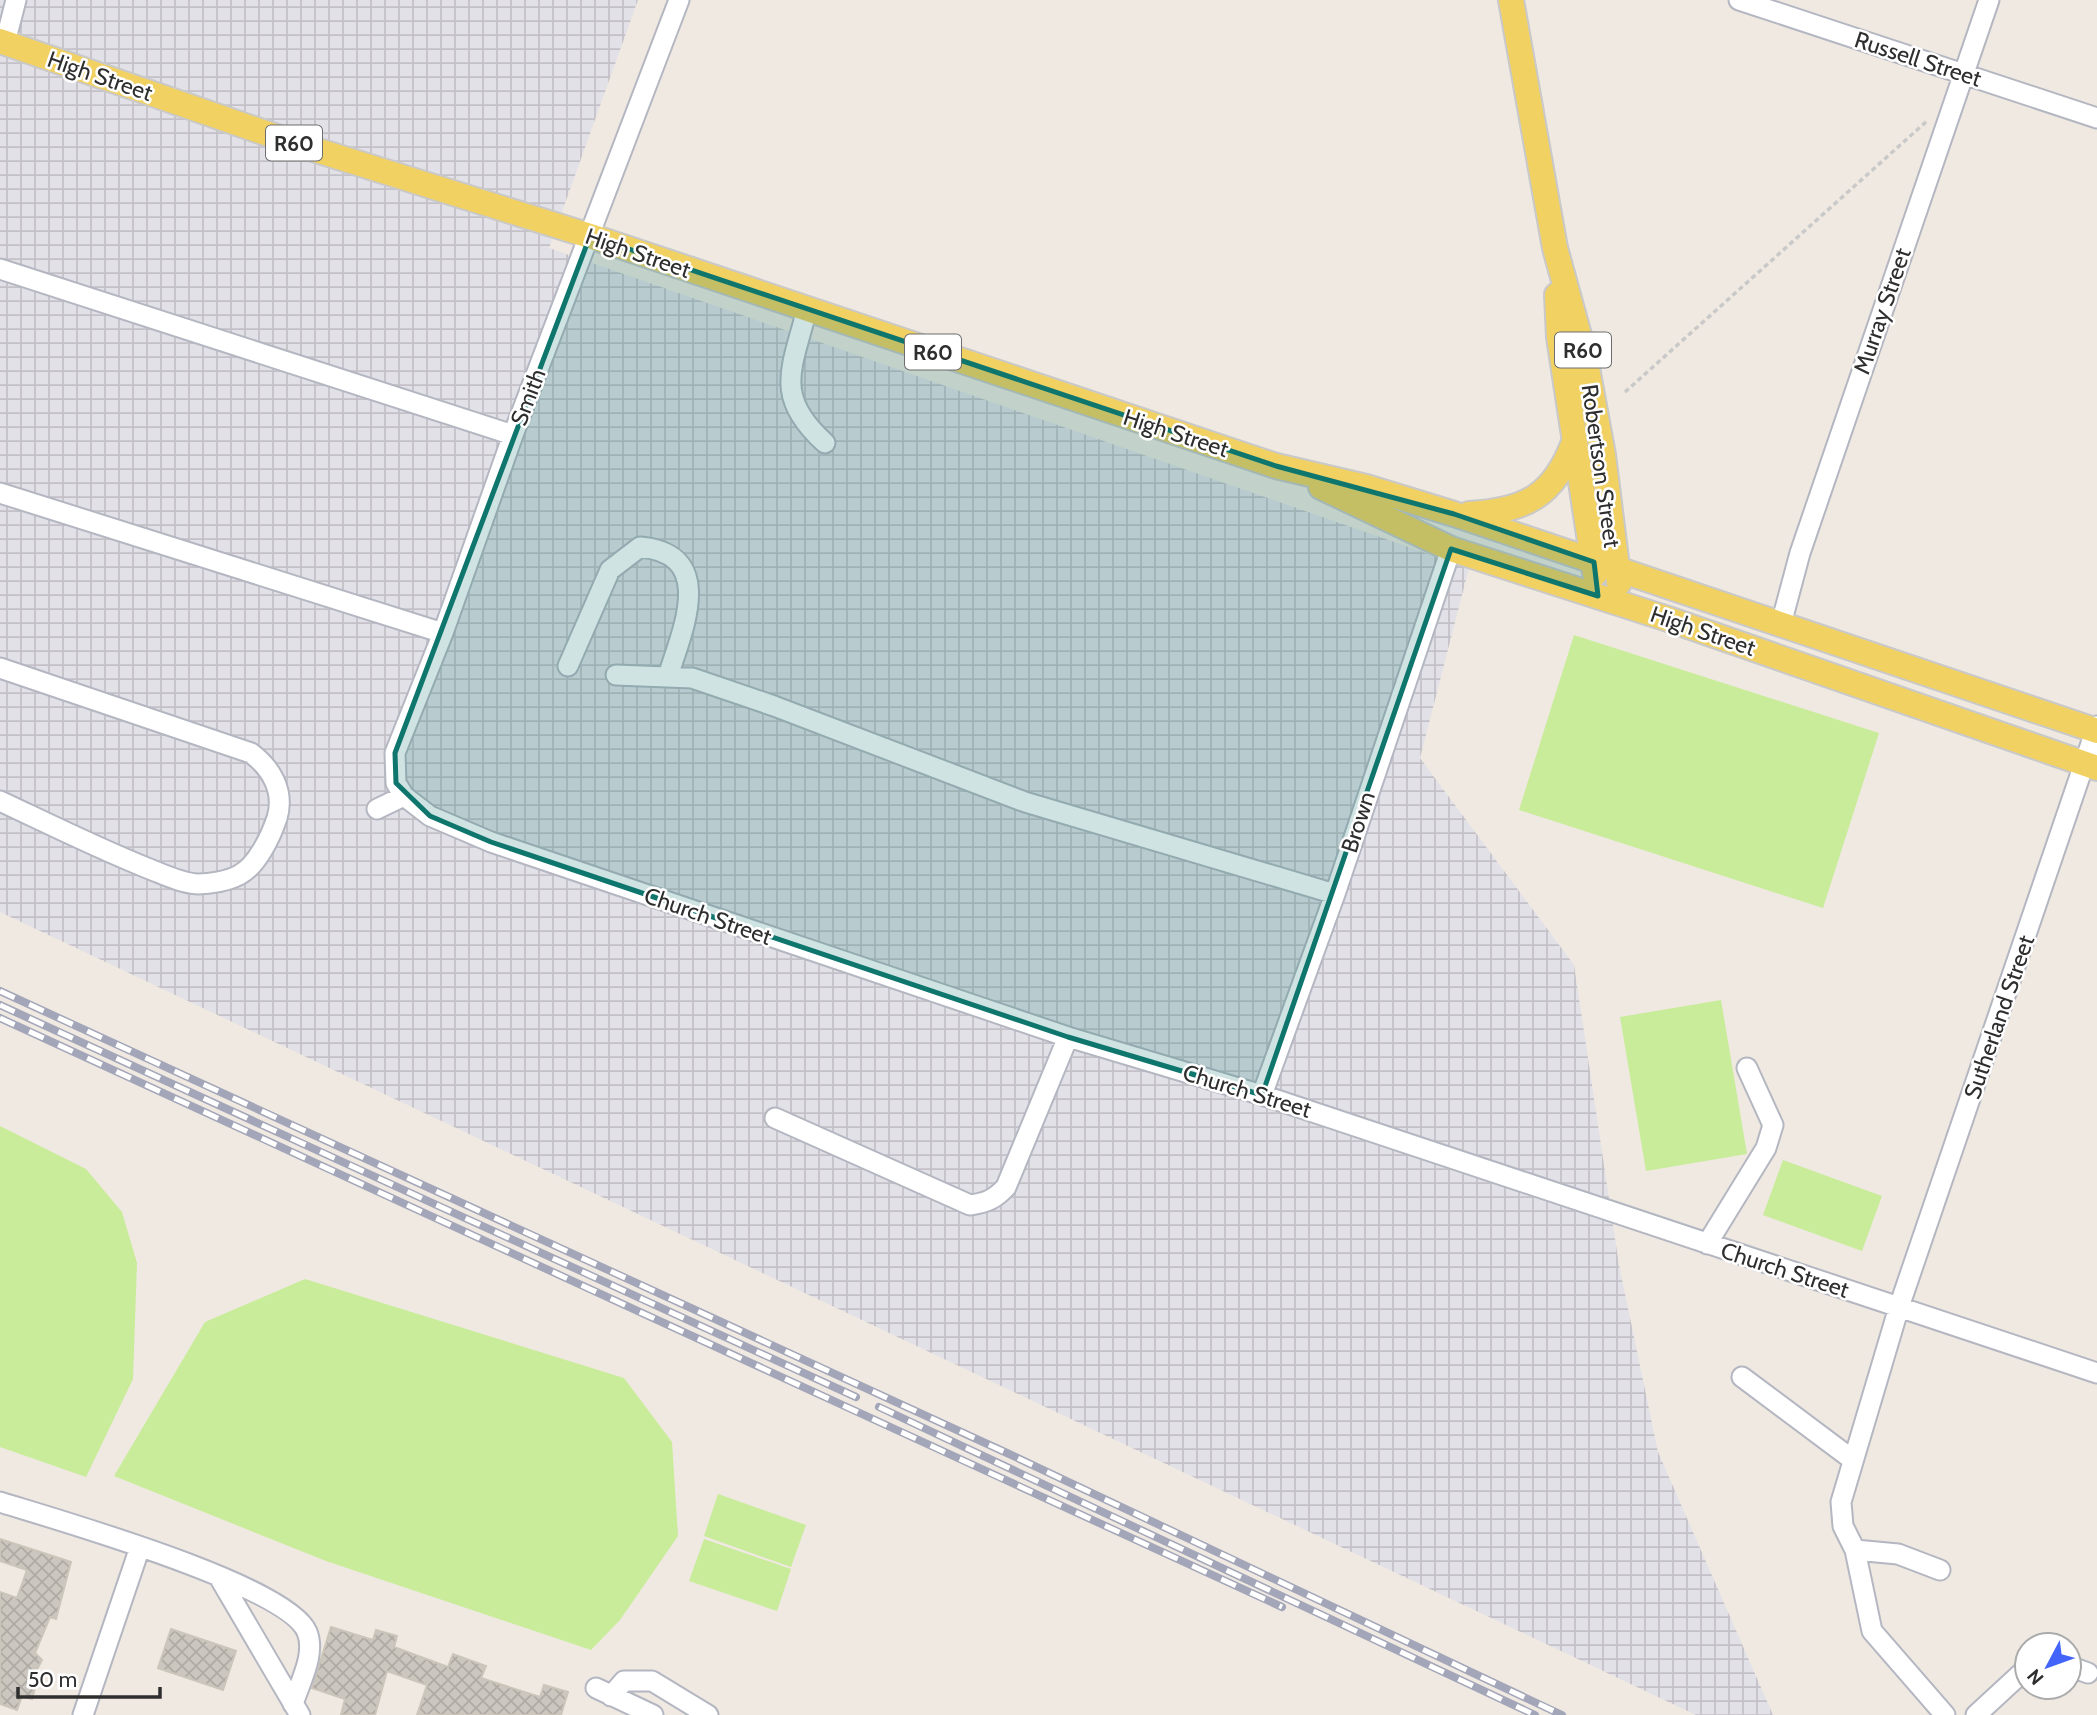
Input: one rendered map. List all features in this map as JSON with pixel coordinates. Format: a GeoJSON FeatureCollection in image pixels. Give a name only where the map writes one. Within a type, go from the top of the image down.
{"type":"FeatureCollection","features":[{"type":"Feature","properties":{"kind":"main road","name":"Robertson Street"},"geometry":{"type":"LineString","coordinates":[[1511,0],[1555,248],[1585,357],[1602,455],[1605,565],[1598,596]]}},
{"type":"Feature","properties":{"kind":"main road","name":"High Street"},"geometry":{"type":"LineString","coordinates":[[2,42],[300,145],[590,236],[1276,466],[1366,487],[1454,514],[2096,729]]}},
{"type":"Feature","properties":{"kind":"main road","name":"Robertson Street"},"geometry":{"type":"LineString","coordinates":[[1555,248],[1559,337],[1575,441],[1605,565],[1623,604]]}},
{"type":"Feature","properties":{"kind":"main road"},"geometry":{"type":"LineString","coordinates":[[1454,514],[1507,511],[1534,499],[1560,473],[1575,441]]}},
{"type":"Feature","properties":{"kind":"main road","name":"High Street"},"geometry":{"type":"LineString","coordinates":[[1276,466],[1451,549],[1623,604],[2091,765]]}},
{"type":"Feature","properties":{"kind":"street"},"geometry":{"type":"LineString","coordinates":[[2,42],[16,0]]}},
{"type":"Feature","properties":{"kind":"street","name":"Smith"},"geometry":{"type":"LineString","coordinates":[[404,796],[396,783],[395,752],[443,633],[513,435],[679,0]]}},
{"type":"Feature","properties":{"kind":"street","name":"Russell Street"},"geometry":{"type":"LineString","coordinates":[[1739,0],[2097,118]]}},
{"type":"Feature","properties":{"kind":"street","name":"Murray Street"},"geometry":{"type":"LineString","coordinates":[[1781,624],[1800,554],[1989,0]]}},
{"type":"Feature","properties":{"kind":"street"},"geometry":{"type":"LineString","coordinates":[[0,269],[513,435]]}},
{"type":"Feature","properties":{"kind":"street"},"geometry":{"type":"LineString","coordinates":[[807,309],[790,378],[790,394],[803,420],[825,443]]}},
{"type":"Feature","properties":{"kind":"street"},"geometry":{"type":"LineString","coordinates":[[0,493],[443,633]]}},
{"type":"Feature","properties":{"kind":"street"},"geometry":{"type":"LineString","coordinates":[[568,666],[610,570],[640,547],[658,549],[674,559],[688,579],[685,621],[668,676]]}},
{"type":"Feature","properties":{"kind":"street","name":"Brown"},"geometry":{"type":"LineString","coordinates":[[1262,1095],[1335,894],[1451,549]]}},
{"type":"Feature","properties":{"kind":"street"},"geometry":{"type":"LineString","coordinates":[[0,668],[251,753],[264,763],[276,780],[279,796],[278,817],[255,862],[240,875],[198,884],[177,880],[118,856],[0,801]]}},
{"type":"Feature","properties":{"kind":"street"},"geometry":{"type":"LineString","coordinates":[[616,675],[692,678],[774,706],[1025,802],[1335,894]]}},
{"type":"Feature","properties":{"kind":"street","name":"Sutherland Street"},"geometry":{"type":"LineString","coordinates":[[1944,1715],[1872,1631],[1855,1550],[1840,1513],[1899,1307],[2091,765],[2096,729]]}},
{"type":"Feature","properties":{"kind":"street"},"geometry":{"type":"LineString","coordinates":[[377,809],[404,796]]}},
{"type":"Feature","properties":{"kind":"street","name":"Church Street"},"geometry":{"type":"LineString","coordinates":[[404,796],[430,816],[491,842],[1068,1037],[1262,1095],[2097,1373]]}},
{"type":"Feature","properties":{"kind":"street"},"geometry":{"type":"LineString","coordinates":[[775,1118],[970,1205],[983,1204],[997,1197],[1006,1187],[1068,1037]]}},
{"type":"Feature","properties":{"kind":"street"},"geometry":{"type":"LineString","coordinates":[[1707,1244],[1766,1148],[1773,1125],[1747,1068]]}},
{"type":"Feature","properties":{"kind":"street"},"geometry":{"type":"LineString","coordinates":[[1742,1377],[1853,1460]]}},
{"type":"Feature","properties":{"kind":"street"},"geometry":{"type":"LineString","coordinates":[[0,1502],[141,1547],[269,1598],[290,1612],[307,1632],[310,1652],[297,1709]]}},
{"type":"Feature","properties":{"kind":"street"},"geometry":{"type":"LineString","coordinates":[[83,1715],[141,1547]]}},
{"type":"Feature","properties":{"kind":"street"},"geometry":{"type":"LineString","coordinates":[[1855,1550],[1898,1555],[1940,1570]]}},
{"type":"Feature","properties":{"kind":"street"},"geometry":{"type":"LineString","coordinates":[[219,1577],[297,1709]]}},
{"type":"Feature","properties":{"kind":"street"},"geometry":{"type":"LineString","coordinates":[[2083,1671],[2088,1673]]}},
{"type":"Feature","properties":{"kind":"street"},"geometry":{"type":"LineString","coordinates":[[653,1715],[603,1692],[624,1681],[652,1681],[708,1715]]}},
{"type":"Feature","properties":{"kind":"street"},"geometry":{"type":"LineString","coordinates":[[1976,1715],[2013,1681]]}},
{"type":"Feature","properties":{"kind":"path"},"geometry":{"type":"LineString","coordinates":[[1625,392],[1955,97]]}},
{"type":"Feature","properties":{"kind":"highlighted area"},"geometry":{"type":"Polygon","coordinates":[[[590,236],[1276,466],[1454,514],[1594,562],[1598,596],[1451,549],[1262,1095],[1068,1037],[491,842],[430,816],[396,783],[395,753],[590,236]]]}},
{"type":"Feature","properties":{"kind":"shaded area"},"geometry":{"type":"Polygon","coordinates":[[[0,0],[638,0],[549,248],[1469,568],[1420,758],[1574,965],[1619,1265],[1658,1452],[1773,1715],[1696,1715],[0,912],[0,0]]]}},
{"type":"Feature","properties":{"kind":"green space"},"geometry":{"type":"Polygon","coordinates":[[[1574,635],[1879,733],[1823,908],[1519,810],[1574,635]]]}},
{"type":"Feature","properties":{"kind":"green space"},"geometry":{"type":"Polygon","coordinates":[[[1721,1000],[1747,1154],[1646,1171],[1620,1017],[1721,1000]]]}},
{"type":"Feature","properties":{"kind":"green space"},"geometry":{"type":"Polygon","coordinates":[[[0,1126],[86,1169],[122,1212],[137,1263],[133,1379],[86,1477],[0,1447],[0,1126]]]}},
{"type":"Feature","properties":{"kind":"green space"},"geometry":{"type":"Polygon","coordinates":[[[1783,1160],[1882,1196],[1862,1251],[1763,1215],[1783,1160]]]}},
{"type":"Feature","properties":{"kind":"green space"},"geometry":{"type":"Polygon","coordinates":[[[305,1279],[624,1378],[672,1442],[678,1536],[620,1620],[591,1650],[326,1561],[114,1476],[205,1322],[305,1279]]]}},
{"type":"Feature","properties":{"kind":"green space"},"geometry":{"type":"Polygon","coordinates":[[[718,1494],[806,1525],[791,1567],[704,1536],[718,1494]]]}},
{"type":"Feature","properties":{"kind":"green space"},"geometry":{"type":"Polygon","coordinates":[[[704,1539],[791,1569],[777,1611],[689,1581],[704,1539]]]}},
{"type":"Feature","properties":{"kind":"building"},"geometry":{"type":"Polygon","coordinates":[[[0,1539],[71,1562],[56,1619],[50,1617],[35,1653],[42,1660],[30,1683],[35,1688],[32,1699],[22,1696],[17,1710],[0,1704],[0,1592],[17,1598],[27,1570],[0,1561],[0,1539]]]}},
{"type":"Feature","properties":{"kind":"building"},"geometry":{"type":"Polygon","coordinates":[[[331,1627],[373,1640],[376,1630],[397,1636],[394,1647],[448,1667],[453,1654],[486,1666],[481,1678],[540,1697],[544,1685],[568,1692],[561,1715],[417,1715],[427,1685],[387,1671],[375,1715],[341,1715],[345,1699],[312,1688],[331,1627]]]}},
{"type":"Feature","properties":{"kind":"building"},"geometry":{"type":"Polygon","coordinates":[[[171,1629],[236,1651],[223,1690],[158,1668],[171,1629]]]}},
{"type":"Feature","properties":{"kind":"railway"},"geometry":{"type":"LineString","coordinates":[[0,991],[1007,1453],[1562,1715]]}},
{"type":"Feature","properties":{"kind":"railway"},"geometry":{"type":"LineString","coordinates":[[0,1005],[856,1397]]}},
{"type":"Feature","properties":{"kind":"railway"},"geometry":{"type":"LineString","coordinates":[[0,1018],[1282,1607]]}},
{"type":"Feature","properties":{"kind":"railway"},"geometry":{"type":"LineString","coordinates":[[879,1407],[1535,1715]]}}]}
